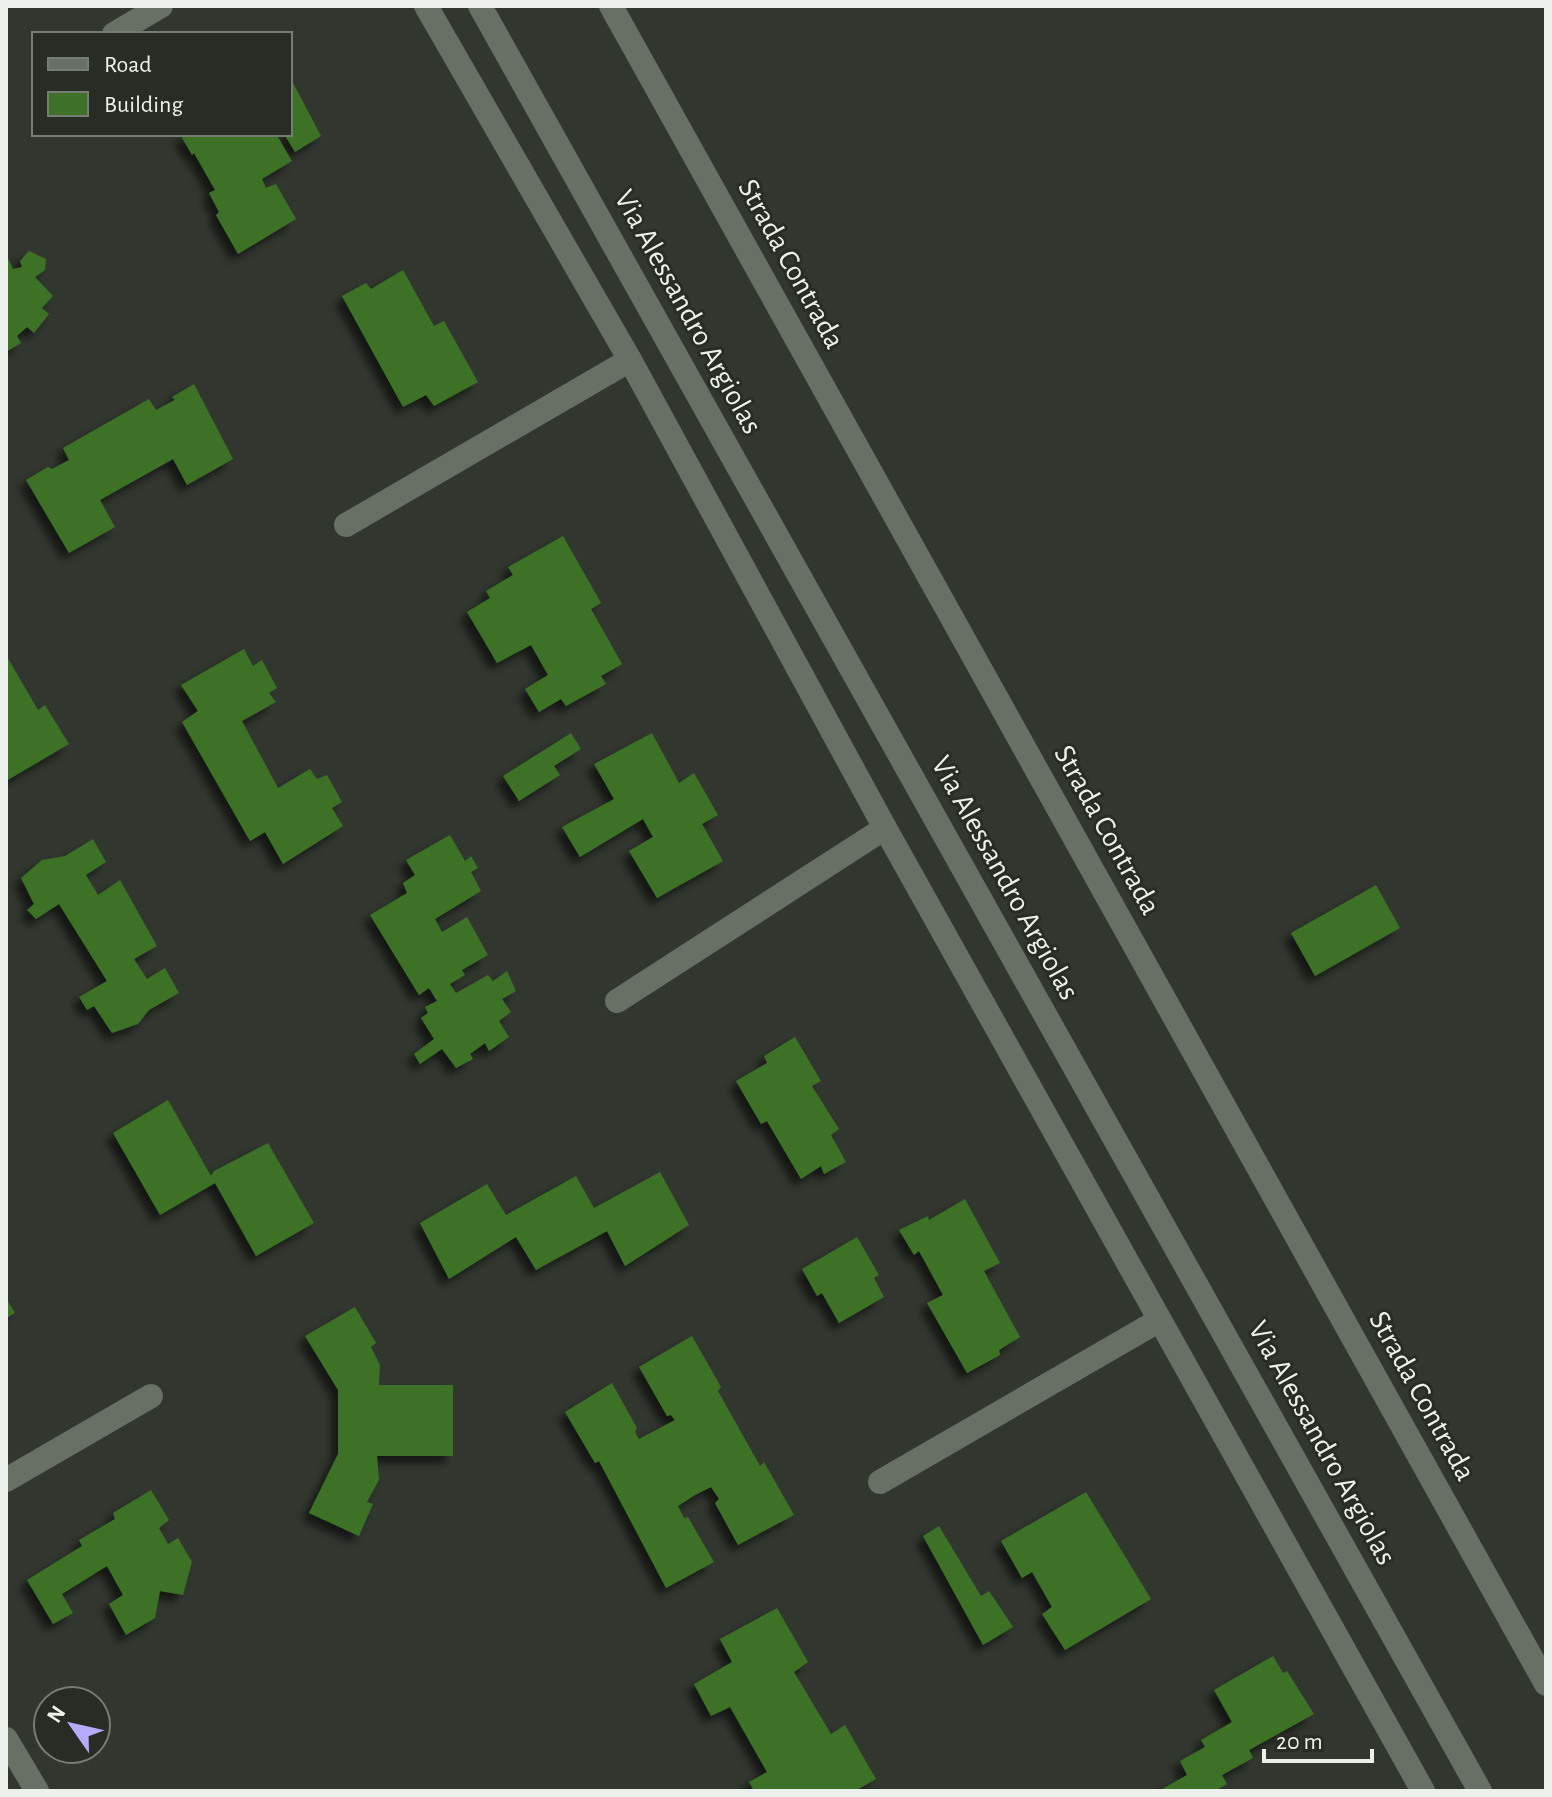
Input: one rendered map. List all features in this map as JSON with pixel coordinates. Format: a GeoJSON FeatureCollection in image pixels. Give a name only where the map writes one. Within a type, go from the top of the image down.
{"type":"FeatureCollection","features":[{"type":"Feature","properties":{"kind":"street"},"geometry":{"type":"LineString","coordinates":[[117,32],[161,6]]}},
{"type":"Feature","properties":{"kind":"street"},"geometry":{"type":"LineString","coordinates":[[426,6],[630,360],[1158,1321],[1423,1791]]}},
{"type":"Feature","properties":{"kind":"street","name":"Via Alessandro Argiolas"},"geometry":{"type":"LineString","coordinates":[[480,6],[1470,1788]]}},
{"type":"Feature","properties":{"kind":"street","name":"Strada Contrada"},"geometry":{"type":"LineString","coordinates":[[611,6],[1546,1684]]}},
{"type":"Feature","properties":{"kind":"street"},"geometry":{"type":"LineString","coordinates":[[346,525],[630,360]]}},
{"type":"Feature","properties":{"kind":"street"},"geometry":{"type":"LineString","coordinates":[[617,1001],[885,828]]}},
{"type":"Feature","properties":{"kind":"street"},"geometry":{"type":"LineString","coordinates":[[880,1482],[1158,1321]]}},
{"type":"Feature","properties":{"kind":"street"},"geometry":{"type":"LineString","coordinates":[[6,1480],[151,1396]]}},
{"type":"Feature","properties":{"kind":"street"},"geometry":{"type":"LineString","coordinates":[[6,1739],[37,1791]]}},
{"type":"Feature","properties":{"kind":"building"},"geometry":{"type":"Polygon","coordinates":[[[292,81],[321,136],[295,152],[285,136],[292,136],[292,81]]]}},
{"type":"Feature","properties":{"kind":"building"},"geometry":{"type":"Polygon","coordinates":[[[181,136],[277,136],[292,161],[262,179],[266,188],[276,184],[296,219],[238,254],[216,215],[219,212],[209,193],[215,190],[194,153],[192,155],[181,136]]]}},
{"type":"Feature","properties":{"kind":"building"},"geometry":{"type":"Polygon","coordinates":[[[29,251],[46,259],[45,270],[35,277],[53,296],[42,308],[49,314],[34,333],[27,327],[17,336],[21,343],[6,352],[6,254],[13,269],[22,267],[20,261],[29,251]]]}},
{"type":"Feature","properties":{"kind":"building"},"geometry":{"type":"Polygon","coordinates":[[[403,270],[434,326],[444,321],[478,382],[434,406],[426,395],[403,407],[342,296],[366,283],[371,289],[403,270]]]}},
{"type":"Feature","properties":{"kind":"building"},"geometry":{"type":"Polygon","coordinates":[[[194,384],[233,459],[187,485],[173,459],[100,500],[115,527],[69,553],[26,480],[48,467],[52,469],[69,460],[63,448],[149,399],[156,410],[175,400],[172,397],[194,384]]]}},
{"type":"Feature","properties":{"kind":"building"},"geometry":{"type":"Polygon","coordinates":[[[563,536],[601,603],[591,609],[622,664],[601,676],[606,684],[566,706],[561,699],[539,712],[525,689],[548,675],[531,645],[497,663],[467,612],[490,598],[486,591],[513,575],[508,567],[563,536]]]}},
{"type":"Feature","properties":{"kind":"building"},"geometry":{"type":"Polygon","coordinates":[[[244,649],[253,666],[262,660],[277,688],[269,693],[276,702],[242,721],[278,788],[310,769],[317,779],[327,775],[342,802],[332,808],[343,826],[283,864],[265,832],[250,841],[182,722],[198,711],[181,685],[244,649]]]}},
{"type":"Feature","properties":{"kind":"building"},"geometry":{"type":"Polygon","coordinates":[[[6,655],[38,710],[45,705],[69,744],[6,781],[6,655]]]}},
{"type":"Feature","properties":{"kind":"building"},"geometry":{"type":"Polygon","coordinates":[[[571,733],[581,749],[554,766],[560,775],[519,801],[503,776],[571,733]]]}},
{"type":"Feature","properties":{"kind":"building"},"geometry":{"type":"Polygon","coordinates":[[[652,733],[679,783],[694,773],[718,815],[702,824],[723,861],[657,898],[629,851],[653,837],[643,819],[580,857],[562,827],[614,799],[594,764],[652,733]]]}},
{"type":"Feature","properties":{"kind":"building"},"geometry":{"type":"Polygon","coordinates":[[[450,835],[465,861],[471,856],[478,868],[471,872],[481,891],[435,919],[442,932],[467,917],[488,955],[462,970],[465,975],[450,984],[456,993],[488,975],[493,981],[507,971],[516,991],[502,999],[511,1012],[499,1021],[509,1037],[489,1051],[485,1043],[470,1054],[473,1059],[456,1068],[442,1049],[420,1064],[414,1054],[434,1039],[421,1018],[428,1013],[425,1007],[437,1001],[429,988],[419,995],[370,915],[407,893],[403,883],[415,875],[406,860],[450,835]]]}},
{"type":"Feature","properties":{"kind":"building"},"geometry":{"type":"Polygon","coordinates":[[[93,839],[106,862],[86,875],[98,895],[120,880],[157,946],[134,959],[147,979],[165,968],[179,993],[149,1010],[138,1024],[112,1033],[94,1006],[87,1010],[79,997],[107,981],[59,904],[36,919],[27,910],[34,904],[21,878],[42,860],[65,856],[93,839]]]}},
{"type":"Feature","properties":{"kind":"building"},"geometry":{"type":"Polygon","coordinates":[[[1376,885],[1400,928],[1315,976],[1291,933],[1376,885]]]}},
{"type":"Feature","properties":{"kind":"building"},"geometry":{"type":"Polygon","coordinates":[[[795,1037],[821,1081],[812,1086],[839,1129],[831,1135],[846,1162],[824,1174],[821,1166],[801,1179],[767,1121],[761,1124],[736,1081],[767,1063],[764,1056],[795,1037]]]}},
{"type":"Feature","properties":{"kind":"building"},"geometry":{"type":"Polygon","coordinates":[[[168,1100],[211,1176],[214,1171],[268,1143],[314,1223],[256,1256],[215,1183],[160,1215],[113,1133],[168,1100]]]}},
{"type":"Feature","properties":{"kind":"building"},"geometry":{"type":"Polygon","coordinates":[[[660,1172],[689,1225],[625,1266],[607,1231],[536,1270],[516,1237],[449,1279],[420,1223],[487,1184],[506,1215],[576,1176],[594,1208],[660,1172]]]}},
{"type":"Feature","properties":{"kind":"building"},"geometry":{"type":"Polygon","coordinates":[[[965,1199],[1000,1263],[984,1271],[1020,1337],[999,1350],[1000,1355],[967,1373],[927,1303],[943,1295],[919,1251],[914,1255],[899,1230],[928,1216],[929,1220],[965,1199]]]}},
{"type":"Feature","properties":{"kind":"building"},"geometry":{"type":"Polygon","coordinates":[[[857,1237],[879,1275],[874,1278],[884,1297],[839,1323],[822,1293],[817,1296],[802,1269],[857,1237]]]}},
{"type":"Feature","properties":{"kind":"building"},"geometry":{"type":"Polygon","coordinates":[[[6,1298],[15,1313],[6,1318],[6,1298]]]}},
{"type":"Feature","properties":{"kind":"building"},"geometry":{"type":"Polygon","coordinates":[[[355,1307],[376,1343],[371,1347],[380,1365],[379,1385],[453,1385],[453,1456],[377,1456],[379,1480],[367,1502],[373,1504],[359,1536],[309,1513],[338,1454],[338,1390],[305,1336],[355,1307]]]}},
{"type":"Feature","properties":{"kind":"building"},"geometry":{"type":"Polygon","coordinates":[[[692,1336],[721,1387],[718,1391],[760,1466],[764,1462],[794,1515],[738,1545],[715,1503],[719,1499],[711,1487],[695,1495],[678,1506],[684,1518],[688,1517],[714,1562],[666,1588],[599,1461],[595,1463],[565,1412],[612,1383],[637,1428],[635,1432],[639,1439],[675,1420],[671,1415],[667,1416],[639,1367],[692,1336]]]}},
{"type":"Feature","properties":{"kind":"building"},"geometry":{"type":"Polygon","coordinates":[[[151,1490],[169,1520],[159,1528],[168,1544],[178,1538],[192,1562],[183,1595],[160,1591],[155,1618],[126,1635],[109,1604],[123,1595],[107,1566],[62,1594],[73,1613],[53,1624],[27,1580],[82,1546],[79,1540],[115,1519],[113,1513],[151,1490]]]}},
{"type":"Feature","properties":{"kind":"building"},"geometry":{"type":"Polygon","coordinates":[[[1086,1492],[1151,1599],[1065,1650],[1042,1614],[1052,1607],[1032,1572],[1022,1578],[1001,1541],[1086,1492]]]}},
{"type":"Feature","properties":{"kind":"building"},"geometry":{"type":"Polygon","coordinates":[[[939,1526],[981,1596],[989,1591],[1013,1627],[983,1645],[923,1536],[939,1526]]]}},
{"type":"Feature","properties":{"kind":"building"},"geometry":{"type":"Polygon","coordinates":[[[777,1608],[808,1662],[794,1672],[831,1734],[845,1725],[876,1779],[855,1791],[754,1791],[749,1782],[767,1772],[730,1707],[711,1716],[694,1684],[732,1662],[720,1639],[777,1608]]]}},
{"type":"Feature","properties":{"kind":"building"},"geometry":{"type":"Polygon","coordinates":[[[1273,1656],[1283,1673],[1287,1671],[1314,1714],[1249,1750],[1253,1758],[1222,1775],[1227,1784],[1215,1791],[1159,1791],[1187,1775],[1180,1761],[1205,1747],[1201,1740],[1232,1722],[1214,1690],[1273,1656]]]}}]}
